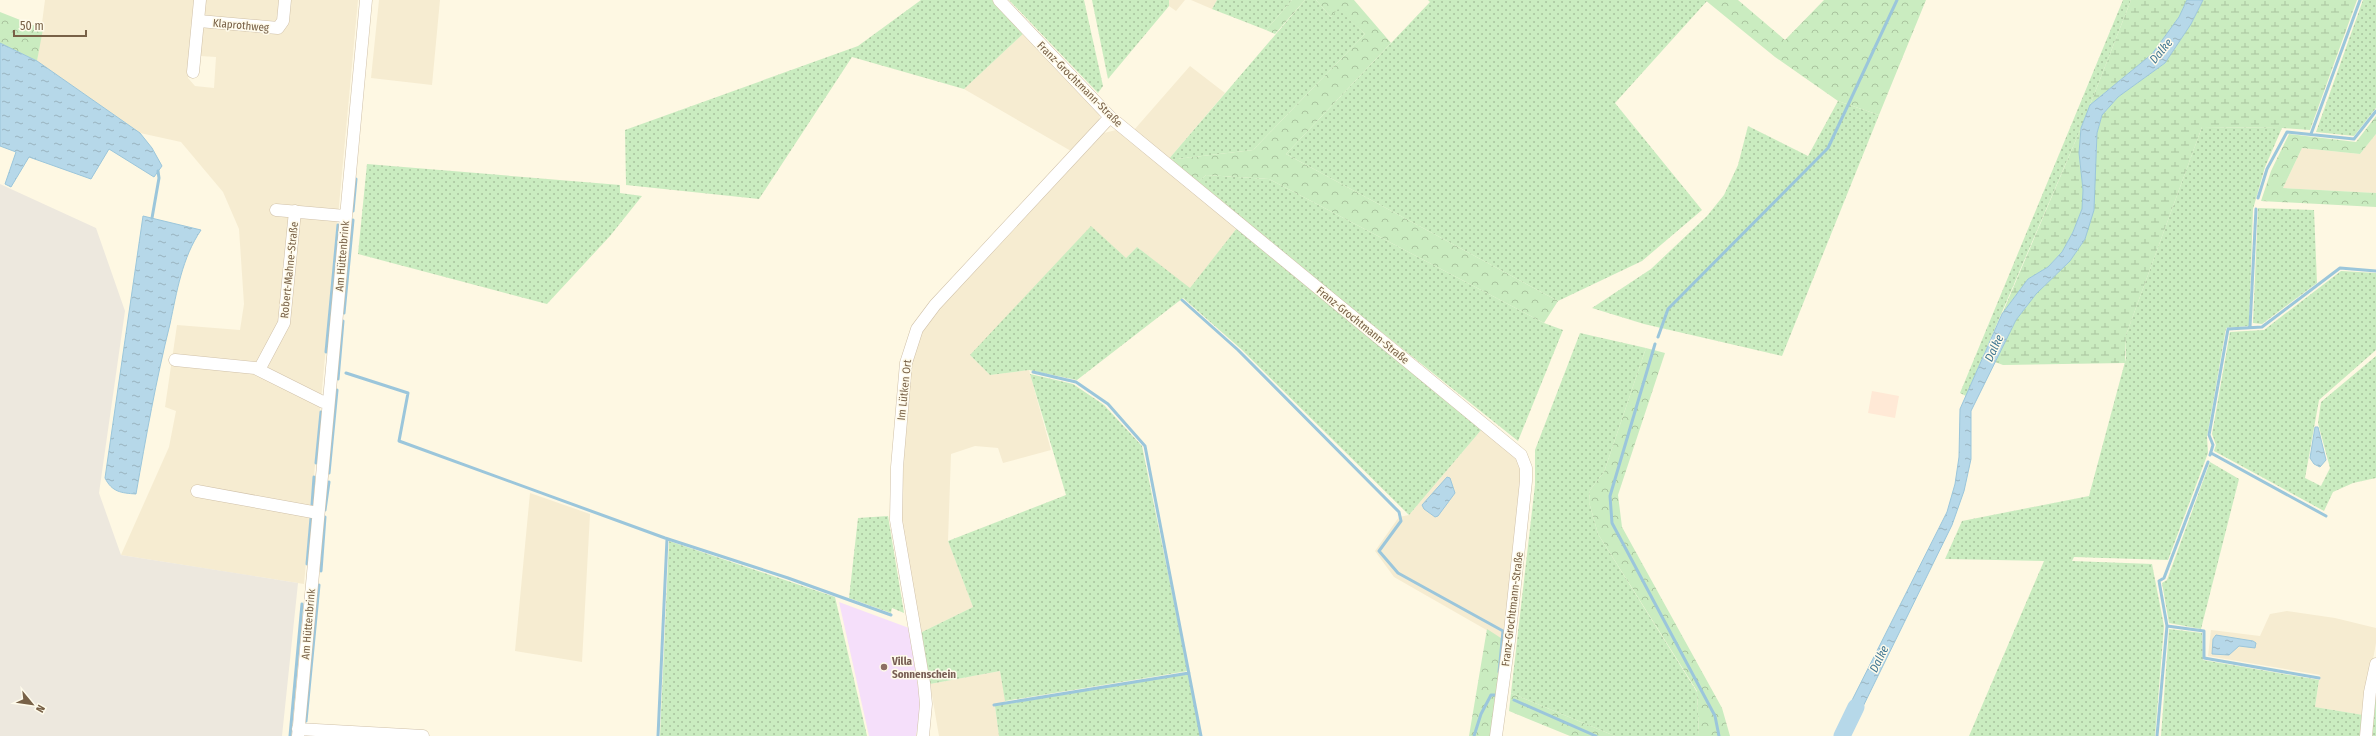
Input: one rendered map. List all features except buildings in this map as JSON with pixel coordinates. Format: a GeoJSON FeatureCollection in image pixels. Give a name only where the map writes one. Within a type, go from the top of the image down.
{"type":"FeatureCollection","features":[{"type":"Feature","properties":{"kind":"street"},"geometry":{"type":"LineString","coordinates":[[193,72],[200,0]]}},
{"type":"Feature","properties":{"kind":"street","name":"Klaprothweg"},"geometry":{"type":"LineString","coordinates":[[199,21],[278,28],[283,21],[285,0]]}},
{"type":"Feature","properties":{"kind":"street","name":"Am Hüttenbrink"},"geometry":{"type":"LineString","coordinates":[[298,732],[366,0]]}},
{"type":"Feature","properties":{"kind":"street","name":"Franz-Grochtmann-Straße"},"geometry":{"type":"LineString","coordinates":[[999,0],[1110,117],[1521,455],[1526,468],[1526,481],[1509,642],[1496,736]]}},
{"type":"Feature","properties":{"kind":"street","name":"Im Lütken Ort"},"geometry":{"type":"LineString","coordinates":[[923,736],[926,704],[924,683],[896,520],[897,467],[905,371],[910,347],[918,328],[935,306],[1110,117]]}},
{"type":"Feature","properties":{"kind":"street","name":"Robert-Mahne-Straße"},"geometry":{"type":"LineString","coordinates":[[276,210],[345,216]]}},
{"type":"Feature","properties":{"kind":"street","name":"Robert-Mahne-Straße"},"geometry":{"type":"LineString","coordinates":[[259,370],[284,323],[295,211]]}},
{"type":"Feature","properties":{"kind":"street"},"geometry":{"type":"LineString","coordinates":[[175,360],[259,370],[323,402],[328,402]]}},
{"type":"Feature","properties":{"kind":"street"},"geometry":{"type":"LineString","coordinates":[[197,491],[318,513]]}},
{"type":"Feature","properties":{"kind":"street"},"geometry":{"type":"LineString","coordinates":[[2366,736],[2370,692],[2376,664]]}},
{"type":"Feature","properties":{"kind":"street"},"geometry":{"type":"LineString","coordinates":[[298,732],[423,736]]}},
{"type":"Feature","properties":{"kind":"shaded area"},"geometry":{"type":"Polygon","coordinates":[[[45,0],[195,0],[188,78],[195,86],[214,88],[216,57],[200,56],[205,0],[358,0],[304,584],[121,555],[169,447],[176,411],[165,407],[177,325],[240,330],[244,304],[239,229],[223,192],[181,142],[140,133],[37,61],[45,0]]]}},
{"type":"Feature","properties":{"kind":"shaded area"},"geometry":{"type":"Polygon","coordinates":[[[379,0],[440,0],[432,85],[371,78],[379,0]]]}},
{"type":"Feature","properties":{"kind":"shaded area"},"geometry":{"type":"Polygon","coordinates":[[[1169,0],[1185,0],[1176,11],[1169,6],[1169,0]]]}},
{"type":"Feature","properties":{"kind":"shaded area"},"geometry":{"type":"Polygon","coordinates":[[[1191,0],[1217,0],[1212,9],[1191,0]]]}},
{"type":"Feature","properties":{"kind":"shaded area"},"geometry":{"type":"Polygon","coordinates":[[[1024,33],[1100,114],[1099,122],[1071,151],[964,89],[1024,33]]]}},
{"type":"Feature","properties":{"kind":"shaded area"},"geometry":{"type":"Polygon","coordinates":[[[1190,66],[1225,93],[1168,160],[1134,130],[1190,66]]]}},
{"type":"Feature","properties":{"kind":"shaded area"},"geometry":{"type":"Polygon","coordinates":[[[1116,130],[1237,228],[1190,289],[1137,247],[1126,258],[970,355],[990,375],[1029,370],[1051,450],[1003,463],[998,448],[975,446],[951,454],[948,541],[973,607],[920,633],[901,518],[908,377],[921,331],[938,309],[1104,133],[1116,130]]]}},
{"type":"Feature","properties":{"kind":"shaded area"},"geometry":{"type":"Polygon","coordinates":[[[2376,134],[2376,193],[2283,188],[2302,148],[2360,154],[2376,134]]]}},
{"type":"Feature","properties":{"kind":"shaded area"},"geometry":{"type":"Polygon","coordinates":[[[0,184],[96,228],[125,311],[99,493],[121,555],[298,583],[282,736],[0,736],[0,184]]]}},
{"type":"Feature","properties":{"kind":"shaded area"},"geometry":{"type":"Polygon","coordinates":[[[1872,391],[1899,396],[1895,418],[1868,413],[1872,391]]]}},
{"type":"Feature","properties":{"kind":"shaded area"},"geometry":{"type":"Polygon","coordinates":[[[1482,429],[1517,458],[1522,469],[1504,640],[1394,577],[1375,551],[1399,517],[1409,515],[1482,429]]]}},
{"type":"Feature","properties":{"kind":"shaded area"},"geometry":{"type":"Polygon","coordinates":[[[530,493],[590,514],[582,662],[515,651],[530,493]]]}},
{"type":"Feature","properties":{"kind":"shaded area","name":"Villa Sonnenschein"},"geometry":{"type":"Polygon","coordinates":[[[839,602],[909,628],[921,706],[916,736],[869,736],[839,602]]]}},
{"type":"Feature","properties":{"kind":"shaded area"},"geometry":{"type":"Polygon","coordinates":[[[2287,611],[2335,618],[2376,628],[2376,643],[2363,715],[2315,707],[2320,675],[2208,656],[2211,630],[2260,636],[2270,614],[2287,611]]]}},
{"type":"Feature","properties":{"kind":"shaded area"},"geometry":{"type":"Polygon","coordinates":[[[1000,671],[1006,704],[995,706],[999,736],[939,736],[930,684],[1000,671]]]}},
{"type":"Feature","properties":{"kind":"green space"},"geometry":{"type":"Polygon","coordinates":[[[921,0],[992,0],[1024,33],[964,89],[852,57],[759,199],[626,185],[625,130],[858,46],[921,0]]]}},
{"type":"Feature","properties":{"kind":"green space"},"geometry":{"type":"Polygon","coordinates":[[[1009,0],[1084,0],[1103,86],[1098,93],[1009,0]]]}},
{"type":"Feature","properties":{"kind":"green space"},"geometry":{"type":"Polygon","coordinates":[[[1092,0],[1169,0],[1169,6],[1108,79],[1092,0]]]}},
{"type":"Feature","properties":{"kind":"green space"},"geometry":{"type":"Polygon","coordinates":[[[1217,0],[1292,0],[1266,30],[1212,9],[1217,0]]]}},
{"type":"Feature","properties":{"kind":"green space"},"geometry":{"type":"Polygon","coordinates":[[[1292,0],[1305,0],[1275,34],[1266,30],[1292,0]]]}},
{"type":"Feature","properties":{"kind":"green space"},"geometry":{"type":"Polygon","coordinates":[[[1305,0],[1316,0],[1331,17],[1338,8],[1365,34],[1253,150],[1168,160],[1305,0]]]}},
{"type":"Feature","properties":{"kind":"green space"},"geometry":{"type":"Polygon","coordinates":[[[1316,0],[1354,0],[1391,43],[1286,154],[1558,301],[1544,323],[1269,179],[1206,175],[1196,184],[1168,160],[1253,150],[1365,34],[1338,9],[1331,17],[1316,0]]]}},
{"type":"Feature","properties":{"kind":"green space"},"geometry":{"type":"Polygon","coordinates":[[[1428,0],[1707,1],[1615,103],[1702,210],[1642,261],[1558,301],[1286,154],[1430,2],[1428,0]]]}},
{"type":"Feature","properties":{"kind":"green space"},"geometry":{"type":"Polygon","coordinates":[[[1705,0],[1738,0],[1785,40],[1824,0],[1926,0],[1879,115],[1838,101],[1775,57],[1705,0]]]}},
{"type":"Feature","properties":{"kind":"green space"},"geometry":{"type":"Polygon","coordinates":[[[2123,0],[2131,0],[2081,128],[1966,396],[1960,393],[2123,0]]]}},
{"type":"Feature","properties":{"kind":"green space"},"geometry":{"type":"Polygon","coordinates":[[[2131,0],[2187,0],[2179,17],[2152,54],[2090,105],[2131,0]]]}},
{"type":"Feature","properties":{"kind":"green space"},"geometry":{"type":"Polygon","coordinates":[[[2203,0],[2357,0],[2310,130],[2282,128],[2202,127],[2126,335],[2125,363],[2003,365],[1995,362],[2016,320],[2036,294],[2070,261],[2085,239],[2097,149],[2097,133],[2102,115],[2118,97],[2165,63],[2191,24],[2203,0]]]}},
{"type":"Feature","properties":{"kind":"green space"},"geometry":{"type":"Polygon","coordinates":[[[2363,0],[2376,0],[2376,108],[2354,136],[2316,132],[2363,0]]]}},
{"type":"Feature","properties":{"kind":"green space"},"geometry":{"type":"Polygon","coordinates":[[[0,12],[43,29],[37,61],[0,43],[0,12]]]}},
{"type":"Feature","properties":{"kind":"green space"},"geometry":{"type":"Polygon","coordinates":[[[1838,101],[1879,115],[1782,356],[1644,324],[1592,308],[1651,269],[1707,216],[1724,195],[1738,165],[1748,126],[1808,156],[1838,101]]]}},
{"type":"Feature","properties":{"kind":"green space"},"geometry":{"type":"Polygon","coordinates":[[[2376,116],[2376,134],[2360,154],[2302,148],[2283,188],[2376,193],[2376,207],[2261,201],[2271,171],[2289,134],[2356,142],[2376,116]]]}},
{"type":"Feature","properties":{"kind":"green space"},"geometry":{"type":"Polygon","coordinates":[[[2202,127],[2282,128],[2265,167],[2253,209],[2249,326],[2226,328],[2207,437],[2208,453],[2168,560],[2074,557],[2072,561],[2152,564],[2164,626],[2155,736],[1969,736],[2044,561],[1945,559],[1962,521],[2089,496],[2126,358],[2126,335],[2202,127]]]}},
{"type":"Feature","properties":{"kind":"green space"},"geometry":{"type":"Polygon","coordinates":[[[2081,128],[2079,153],[2083,190],[2082,209],[2073,232],[2062,252],[2048,267],[2028,279],[2002,314],[2081,128]]]}},
{"type":"Feature","properties":{"kind":"green space"},"geometry":{"type":"Polygon","coordinates":[[[367,164],[620,185],[620,193],[642,196],[610,236],[547,304],[358,254],[367,164]]]}},
{"type":"Feature","properties":{"kind":"green space"},"geometry":{"type":"Polygon","coordinates":[[[1206,175],[1269,179],[1544,323],[1563,330],[1518,441],[1196,184],[1206,175]]]}},
{"type":"Feature","properties":{"kind":"green space"},"geometry":{"type":"Polygon","coordinates":[[[2258,208],[2314,210],[2317,283],[2262,324],[2253,323],[2258,208]]]}},
{"type":"Feature","properties":{"kind":"green space"},"geometry":{"type":"Polygon","coordinates":[[[1091,226],[1126,258],[1137,247],[1190,288],[1237,228],[1482,429],[1409,515],[1241,349],[1183,298],[1077,380],[1029,370],[990,375],[970,355],[1091,226]]]}},
{"type":"Feature","properties":{"kind":"green space"},"geometry":{"type":"Polygon","coordinates":[[[2341,271],[2376,273],[2376,350],[2319,400],[2305,478],[2321,486],[2330,468],[2318,423],[2321,402],[2376,356],[2376,478],[2353,483],[2333,492],[2324,511],[2214,451],[2216,445],[2212,434],[2230,332],[2264,330],[2341,271]]]}},
{"type":"Feature","properties":{"kind":"green space"},"geometry":{"type":"Polygon","coordinates":[[[1580,333],[1646,348],[1604,472],[1590,490],[1589,502],[1598,534],[1697,692],[1699,736],[1615,736],[1511,693],[1535,485],[1535,450],[1580,333]]]}},
{"type":"Feature","properties":{"kind":"green space"},"geometry":{"type":"Polygon","coordinates":[[[1646,348],[1665,353],[1618,495],[1622,527],[1722,708],[1730,736],[1699,736],[1697,691],[1598,534],[1589,502],[1590,490],[1604,472],[1646,348]]]}},
{"type":"Feature","properties":{"kind":"green space"},"geometry":{"type":"Polygon","coordinates":[[[1030,374],[1073,384],[1104,405],[1142,446],[1188,671],[1005,701],[1000,671],[930,684],[920,633],[973,607],[948,541],[1066,495],[1030,374]]]}},
{"type":"Feature","properties":{"kind":"green space"},"geometry":{"type":"Polygon","coordinates":[[[2210,462],[2239,479],[2201,629],[2169,623],[2162,583],[2167,580],[2210,462]]]}},
{"type":"Feature","properties":{"kind":"green space"},"geometry":{"type":"Polygon","coordinates":[[[888,516],[904,613],[892,608],[891,613],[849,598],[858,518],[888,516]]]}},
{"type":"Feature","properties":{"kind":"green space"},"geometry":{"type":"Polygon","coordinates":[[[669,541],[835,597],[867,736],[660,736],[669,541]]]}},
{"type":"Feature","properties":{"kind":"green space"},"geometry":{"type":"Polygon","coordinates":[[[1487,629],[1504,640],[1490,736],[1469,736],[1487,629]]]}},
{"type":"Feature","properties":{"kind":"green space"},"geometry":{"type":"Polygon","coordinates":[[[2169,629],[2202,633],[2203,660],[2319,680],[2315,707],[2363,715],[2362,736],[2161,736],[2169,629]]]}},
{"type":"Feature","properties":{"kind":"green space"},"geometry":{"type":"Polygon","coordinates":[[[1188,674],[1201,736],[999,736],[995,706],[1188,674]]]}},
{"type":"Feature","properties":{"kind":"green space"},"geometry":{"type":"Polygon","coordinates":[[[2376,683],[2376,736],[2372,736],[2376,683]]]}},
{"type":"Feature","properties":{"kind":"green space"},"geometry":{"type":"Polygon","coordinates":[[[1511,693],[1615,736],[1570,736],[1509,711],[1511,693]]]}},
{"type":"Feature","properties":{"kind":"water"},"geometry":{"type":"Polygon","coordinates":[[[2187,0],[2203,0],[2191,24],[2165,63],[2118,97],[2102,115],[2097,133],[2094,210],[2085,239],[2070,261],[2036,294],[2016,320],[1971,411],[1971,459],[1964,491],[1952,525],[1851,731],[1839,726],[1947,512],[1955,484],[1959,457],[1960,409],[2002,314],[2028,279],[2048,267],[2062,252],[2073,232],[2082,209],[2083,190],[2079,153],[2081,128],[2090,105],[2152,54],[2179,17],[2187,0]]]}},
{"type":"Feature","properties":{"kind":"water"},"geometry":{"type":"Polygon","coordinates":[[[0,43],[37,61],[140,133],[152,148],[162,166],[154,177],[109,149],[91,179],[29,157],[11,187],[5,184],[16,152],[0,146],[0,43]]]}},
{"type":"Feature","properties":{"kind":"water"},"geometry":{"type":"Polygon","coordinates":[[[143,216],[201,230],[189,252],[178,287],[147,430],[136,494],[126,493],[114,489],[105,478],[143,216]]]}},
{"type":"Feature","properties":{"kind":"water"},"geometry":{"type":"Polygon","coordinates":[[[2315,427],[2318,427],[2326,460],[2320,467],[2314,464],[2310,458],[2315,427]]]}},
{"type":"Feature","properties":{"kind":"water"},"geometry":{"type":"Polygon","coordinates":[[[1447,477],[1450,478],[1455,493],[1438,516],[1435,517],[1424,509],[1422,505],[1447,477]]]}},
{"type":"Feature","properties":{"kind":"water"},"geometry":{"type":"Polygon","coordinates":[[[2216,635],[2253,641],[2256,643],[2255,648],[2239,646],[2229,655],[2212,654],[2213,639],[2216,635]]]}},
{"type":"Feature","properties":{"kind":"waterway"},"geometry":{"type":"LineString","coordinates":[[1658,337],[1668,309],[1828,148],[1897,0]]}},
{"type":"Feature","properties":{"kind":"waterway"},"geometry":{"type":"LineString","coordinates":[[2311,134],[2360,0]]}},
{"type":"Feature","properties":{"kind":"waterway"},"geometry":{"type":"LineString","coordinates":[[2258,198],[2267,169],[2287,132],[2354,139],[2376,111]]}},
{"type":"Feature","properties":{"kind":"waterway"},"geometry":{"type":"LineString","coordinates":[[152,218],[159,178],[158,171]]}},
{"type":"Feature","properties":{"kind":"waterway"},"geometry":{"type":"LineString","coordinates":[[353,211],[356,179]]}},
{"type":"Feature","properties":{"kind":"waterway"},"geometry":{"type":"LineString","coordinates":[[2250,327],[2256,209]]}},
{"type":"Feature","properties":{"kind":"waterway"},"geometry":{"type":"LineString","coordinates":[[344,313],[353,220]]}},
{"type":"Feature","properties":{"kind":"waterway"},"geometry":{"type":"LineString","coordinates":[[326,352],[338,225]]}},
{"type":"Feature","properties":{"kind":"waterway"},"geometry":{"type":"LineString","coordinates":[[2210,455],[2213,445],[2209,435],[2228,329],[2262,327],[2340,268],[2376,271]]}},
{"type":"Feature","properties":{"kind":"waterway"},"geometry":{"type":"LineString","coordinates":[[1182,300],[1238,350],[1399,512],[1401,521],[1379,551],[1398,573],[1503,631],[1499,672]]}},
{"type":"Feature","properties":{"kind":"waterway"},"geometry":{"type":"LineString","coordinates":[[338,379],[343,321]]}},
{"type":"Feature","properties":{"kind":"waterway"},"geometry":{"type":"LineString","coordinates":[[1655,344],[1610,496],[1612,523],[1715,716],[1719,736]]}},
{"type":"Feature","properties":{"kind":"waterway"},"geometry":{"type":"LineString","coordinates":[[1033,372],[1076,382],[1108,404],[1145,446],[1201,736]]}},
{"type":"Feature","properties":{"kind":"waterway"},"geometry":{"type":"LineString","coordinates":[[346,373],[408,393],[399,441],[665,538],[788,578],[891,615]]}},
{"type":"Feature","properties":{"kind":"waterway"},"geometry":{"type":"LineString","coordinates":[[329,473],[337,390]]}},
{"type":"Feature","properties":{"kind":"waterway"},"geometry":{"type":"LineString","coordinates":[[316,463],[321,412]]}},
{"type":"Feature","properties":{"kind":"waterway"},"geometry":{"type":"LineString","coordinates":[[2211,453],[2326,516]]}},
{"type":"Feature","properties":{"kind":"waterway"},"geometry":{"type":"LineString","coordinates":[[2157,736],[2167,626],[2159,581],[2164,578],[2208,462]]}},
{"type":"Feature","properties":{"kind":"waterway"},"geometry":{"type":"LineString","coordinates":[[312,505],[314,477]]}},
{"type":"Feature","properties":{"kind":"waterway"},"geometry":{"type":"LineString","coordinates":[[325,510],[329,482]]}},
{"type":"Feature","properties":{"kind":"waterway"},"geometry":{"type":"LineString","coordinates":[[321,571],[325,517]]}},
{"type":"Feature","properties":{"kind":"waterway"},"geometry":{"type":"LineString","coordinates":[[307,564],[311,518]]}},
{"type":"Feature","properties":{"kind":"waterway"},"geometry":{"type":"LineString","coordinates":[[658,736],[667,539]]}},
{"type":"Feature","properties":{"kind":"waterway"},"geometry":{"type":"LineString","coordinates":[[306,721],[319,585]]}},
{"type":"Feature","properties":{"kind":"waterway"},"geometry":{"type":"LineString","coordinates":[[290,736],[302,604]]}},
{"type":"Feature","properties":{"kind":"waterway"},"geometry":{"type":"LineString","coordinates":[[2167,626],[2204,631],[2204,658],[2319,678]]}},
{"type":"Feature","properties":{"kind":"waterway"},"geometry":{"type":"LineString","coordinates":[[994,705],[1189,673]]}},
{"type":"Feature","properties":{"kind":"waterway"},"geometry":{"type":"LineString","coordinates":[[1474,736],[1481,714],[1491,695],[1498,695]]}},
{"type":"Feature","properties":{"kind":"waterway"},"geometry":{"type":"LineString","coordinates":[[1514,700],[1596,736]]}},
{"type":"Feature","properties":{"kind":"waterway","name":"Dalke"},"geometry":{"type":"LineString","coordinates":[[1842,736],[1856,707]]}},
{"type":"Feature","properties":{"kind":"place","name":"Villa Sonnenschein"},"geometry":{"type":"Point","coordinates":[884,667]}}]}
